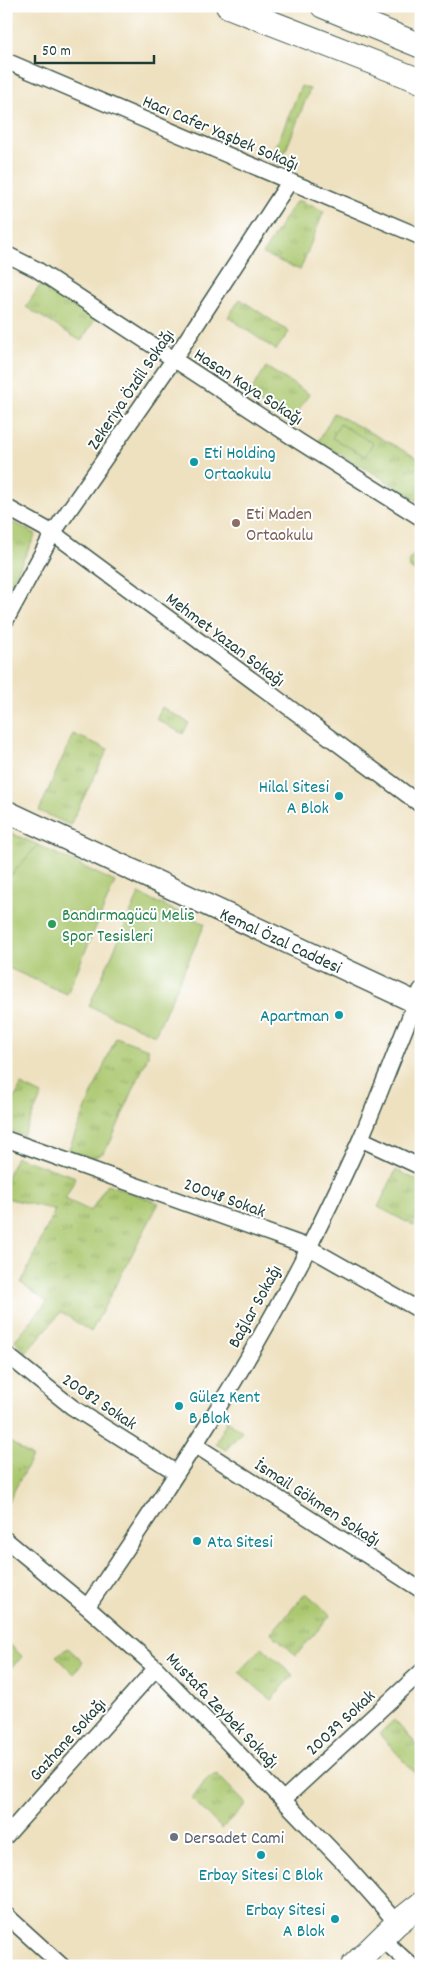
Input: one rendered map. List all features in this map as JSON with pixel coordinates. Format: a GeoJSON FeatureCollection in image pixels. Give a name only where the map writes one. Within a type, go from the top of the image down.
{"type":"FeatureCollection","features":[{"type":"Feature","properties":{"kind":"main road"},"geometry":{"type":"LineString","coordinates":[[228,6],[421,81]]}},
{"type":"Feature","properties":{"kind":"main road"},"geometry":{"type":"LineString","coordinates":[[323,6],[421,46]]}},
{"type":"Feature","properties":{"kind":"main road","name":"Kemal Özal Caddesi"},"geometry":{"type":"LineString","coordinates":[[6,812],[419,999]]}},
{"type":"Feature","properties":{"kind":"main road"},"geometry":{"type":"LineString","coordinates":[[353,1966],[389,1931],[421,1904]]}},
{"type":"Feature","properties":{"kind":"street","name":"Hacı Cafer Yaşbek Sokağı"},"geometry":{"type":"LineString","coordinates":[[6,61],[421,237]]}},
{"type":"Feature","properties":{"kind":"street","name":"Zekeriya Özdil Sokağı"},"geometry":{"type":"LineString","coordinates":[[6,620],[53,533],[174,359],[290,182]]}},
{"type":"Feature","properties":{"kind":"street","name":"Hasan Kaya Sokağı"},"geometry":{"type":"LineString","coordinates":[[6,254],[36,269],[300,442],[421,518]]}},
{"type":"Feature","properties":{"kind":"street","name":"Mehmet Yazan Sokağı"},"geometry":{"type":"LineString","coordinates":[[6,507],[53,533],[421,805]]}},
{"type":"Feature","properties":{"kind":"street","name":"Bağlar Sokağı"},"geometry":{"type":"LineString","coordinates":[[87,1607],[195,1445],[251,1352],[308,1247],[361,1139],[419,999]]}},
{"type":"Feature","properties":{"kind":"street"},"geometry":{"type":"LineString","coordinates":[[361,1139],[421,1167]]}},
{"type":"Feature","properties":{"kind":"street","name":"20048 Sokak"},"geometry":{"type":"LineString","coordinates":[[6,1140],[308,1247],[421,1311]]}},
{"type":"Feature","properties":{"kind":"street","name":"20082 Sokak"},"geometry":{"type":"LineString","coordinates":[[6,1354],[72,1408],[176,1473]]}},
{"type":"Feature","properties":{"kind":"street","name":"İsmail Gökmen Sokağı"},"geometry":{"type":"LineString","coordinates":[[195,1445],[421,1590]]}},
{"type":"Feature","properties":{"kind":"street","name":"Mustafa Zeybek Sokağı"},"geometry":{"type":"LineString","coordinates":[[6,1540],[87,1607],[156,1668],[284,1799],[342,1861],[412,1966]]}},
{"type":"Feature","properties":{"kind":"street","name":"Gazhane Sokağı"},"geometry":{"type":"LineString","coordinates":[[6,1836],[156,1668]]}},
{"type":"Feature","properties":{"kind":"street","name":"20039 Sokak"},"geometry":{"type":"LineString","coordinates":[[284,1799],[421,1672]]}},
{"type":"Feature","properties":{"kind":"street"},"geometry":{"type":"LineString","coordinates":[[6,1915],[62,1966]]}},
{"type":"Feature","properties":{"kind":"green space"},"geometry":{"type":"Polygon","coordinates":[[[301,86],[310,89],[280,165],[270,161],[301,86]]]}},
{"type":"Feature","properties":{"kind":"green space"},"geometry":{"type":"Polygon","coordinates":[[[300,201],[324,211],[300,270],[263,254],[291,208],[296,202],[300,201]]]}},
{"type":"Feature","properties":{"kind":"green space"},"geometry":{"type":"Polygon","coordinates":[[[41,284],[96,318],[81,341],[26,307],[41,284]]]}},
{"type":"Feature","properties":{"kind":"green space"},"geometry":{"type":"Polygon","coordinates":[[[240,299],[289,332],[276,350],[228,317],[240,299]]]}},
{"type":"Feature","properties":{"kind":"green space"},"geometry":{"type":"Polygon","coordinates":[[[266,367],[309,394],[291,423],[248,396],[266,367]]]}},
{"type":"Feature","properties":{"kind":"green space"},"geometry":{"type":"Polygon","coordinates":[[[334,413],[421,460],[421,503],[377,475],[318,442],[334,413]]]}},
{"type":"Feature","properties":{"kind":"green space"},"geometry":{"type":"Polygon","coordinates":[[[340,424],[373,443],[365,456],[332,438],[340,424]]]}},
{"type":"Feature","properties":{"kind":"green space"},"geometry":{"type":"Polygon","coordinates":[[[6,519],[36,534],[6,594],[6,519]]]}},
{"type":"Feature","properties":{"kind":"green space"},"geometry":{"type":"Polygon","coordinates":[[[421,545],[421,576],[410,568],[409,561],[421,545]]]}},
{"type":"Feature","properties":{"kind":"green space"},"geometry":{"type":"Polygon","coordinates":[[[162,707],[189,723],[183,734],[156,719],[162,707]]]}},
{"type":"Feature","properties":{"kind":"green space"},"geometry":{"type":"Polygon","coordinates":[[[73,734],[108,749],[70,825],[39,811],[73,734]]]}},
{"type":"Feature","properties":{"kind":"green space"},"geometry":{"type":"Polygon","coordinates":[[[6,831],[38,845],[6,881],[6,831]]]}},
{"type":"Feature","properties":{"kind":"green space","name":"Bandırmagücü Melis Spor Tesisleri"},"geometry":{"type":"Polygon","coordinates":[[[38,845],[115,882],[67,994],[6,967],[6,881],[38,845]]]}},
{"type":"Feature","properties":{"kind":"green space","name":"Bandırmagücü Melis Spor Tesisleri"},"geometry":{"type":"Polygon","coordinates":[[[139,894],[205,924],[155,1035],[89,1006],[139,894]]]}},
{"type":"Feature","properties":{"kind":"green space"},"geometry":{"type":"Polygon","coordinates":[[[116,1037],[148,1049],[148,1056],[110,1143],[103,1153],[93,1158],[68,1151],[116,1037]]]}},
{"type":"Feature","properties":{"kind":"green space"},"geometry":{"type":"Polygon","coordinates":[[[21,1085],[42,1095],[23,1136],[6,1128],[6,1117],[21,1085]]]}},
{"type":"Feature","properties":{"kind":"green space"},"geometry":{"type":"Polygon","coordinates":[[[16,1157],[76,1177],[65,1199],[91,1211],[107,1184],[159,1203],[91,1332],[61,1312],[26,1353],[15,1340],[47,1302],[21,1283],[55,1210],[6,1198],[6,1179],[16,1157]]]}},
{"type":"Feature","properties":{"kind":"green space"},"geometry":{"type":"Polygon","coordinates":[[[396,1170],[421,1182],[414,1226],[378,1207],[396,1170]]]}},
{"type":"Feature","properties":{"kind":"green space"},"geometry":{"type":"Polygon","coordinates":[[[227,1420],[242,1431],[226,1450],[216,1444],[227,1420]]]}},
{"type":"Feature","properties":{"kind":"green space"},"geometry":{"type":"Polygon","coordinates":[[[6,1439],[32,1457],[7,1504],[6,1504],[6,1439]]]}},
{"type":"Feature","properties":{"kind":"green space"},"geometry":{"type":"Polygon","coordinates":[[[306,1593],[331,1615],[296,1655],[271,1633],[306,1593]]]}},
{"type":"Feature","properties":{"kind":"green space"},"geometry":{"type":"Polygon","coordinates":[[[6,1641],[23,1657],[6,1671],[6,1641]]]}},
{"type":"Feature","properties":{"kind":"green space"},"geometry":{"type":"Polygon","coordinates":[[[262,1647],[293,1675],[271,1700],[239,1672],[262,1647]]]}},
{"type":"Feature","properties":{"kind":"green space"},"geometry":{"type":"Polygon","coordinates":[[[68,1648],[83,1662],[74,1674],[56,1656],[68,1648]]]}},
{"type":"Feature","properties":{"kind":"green space"},"geometry":{"type":"Polygon","coordinates":[[[394,1720],[421,1749],[421,1779],[379,1734],[394,1720]]]}},
{"type":"Feature","properties":{"kind":"green space"},"geometry":{"type":"Polygon","coordinates":[[[217,1774],[246,1804],[222,1829],[192,1799],[208,1777],[217,1774]]]}},
{"type":"Feature","properties":{"kind":"place","name":"Eti Holding Ortaokulu"},"geometry":{"type":"Point","coordinates":[194,462]}},
{"type":"Feature","properties":{"kind":"place","name":"Eti Maden Ortaokulu"},"geometry":{"type":"Point","coordinates":[236,523]}},
{"type":"Feature","properties":{"kind":"place","name":"Hilal Sitesi A Blok"},"geometry":{"type":"Point","coordinates":[339,796]}},
{"type":"Feature","properties":{"kind":"place","name":"Bandırmagücü Melis Spor Tesisleri"},"geometry":{"type":"Point","coordinates":[52,924]}},
{"type":"Feature","properties":{"kind":"place","name":"Apartman"},"geometry":{"type":"Point","coordinates":[339,1015]}},
{"type":"Feature","properties":{"kind":"place","name":"Gülez Kent B Blok"},"geometry":{"type":"Point","coordinates":[179,1406]}},
{"type":"Feature","properties":{"kind":"place","name":"Ata Sitesi"},"geometry":{"type":"Point","coordinates":[197,1541]}},
{"type":"Feature","properties":{"kind":"place","name":"Dersadet Cami"},"geometry":{"type":"Point","coordinates":[174,1837]}},
{"type":"Feature","properties":{"kind":"place","name":"Erbay Sitesi C Blok"},"geometry":{"type":"Point","coordinates":[261,1855]}},
{"type":"Feature","properties":{"kind":"place","name":"Erbay Sitesi A Blok"},"geometry":{"type":"Point","coordinates":[335,1919]}}]}
